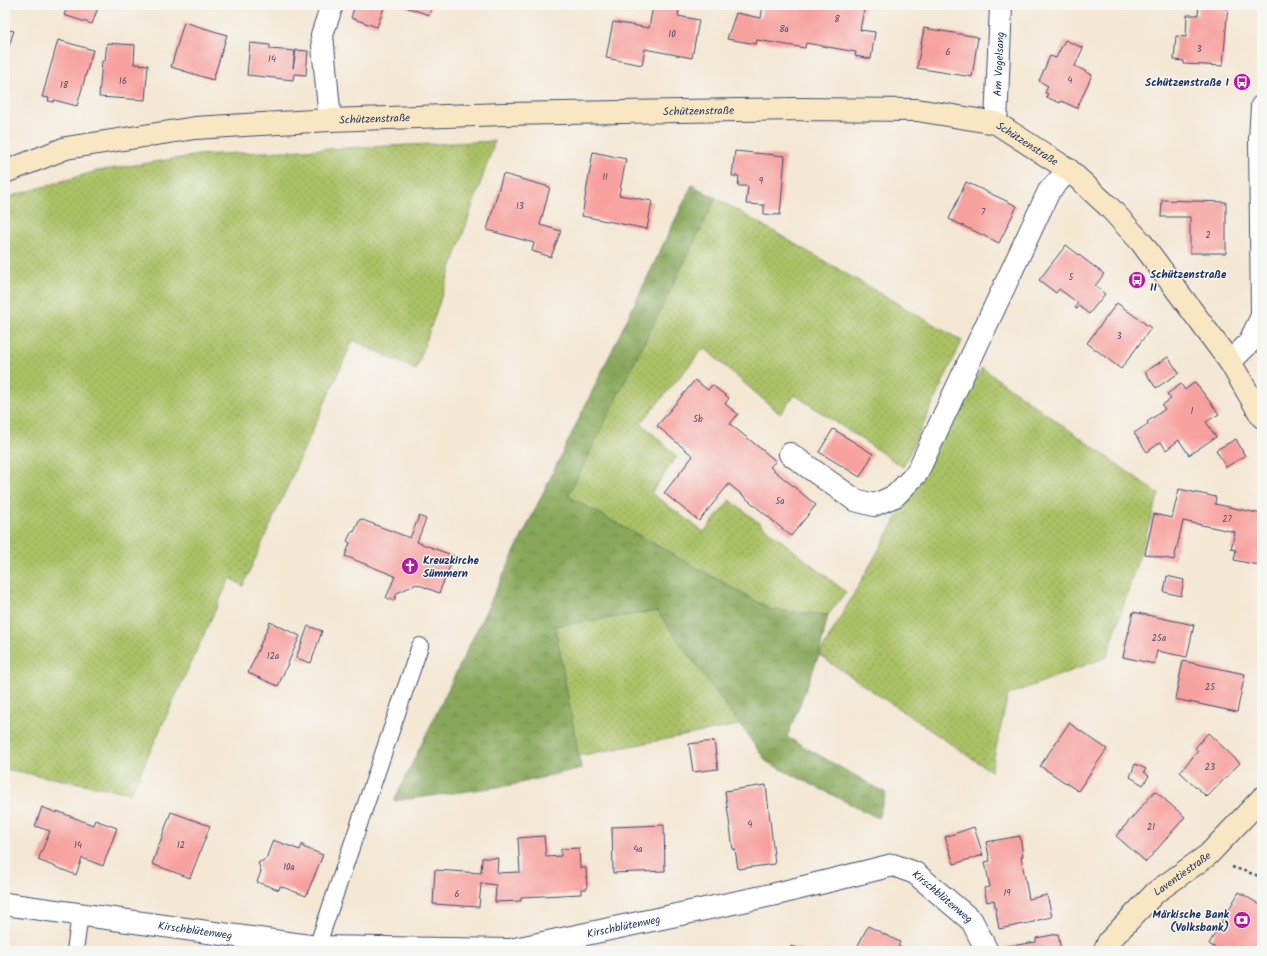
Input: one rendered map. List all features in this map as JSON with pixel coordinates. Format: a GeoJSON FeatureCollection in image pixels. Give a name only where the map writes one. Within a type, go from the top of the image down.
{"type":"FeatureCollection","features":[{"type":"Feature","properties":{"kind":"street"},"geometry":{"type":"LineString","coordinates":[[330,120],[322,35],[332,5]]}},
{"type":"Feature","properties":{"kind":"street","name":"Am Vogelsang"},"geometry":{"type":"LineString","coordinates":[[996,122],[1001,5]]}},
{"type":"Feature","properties":{"kind":"street"},"geometry":{"type":"LineString","coordinates":[[1230,362],[1249,343],[1262,316],[1260,140],[1262,106]]}},
{"type":"Feature","properties":{"kind":"street","name":"Schützenstraße"},"geometry":{"type":"LineString","coordinates":[[5,172],[66,148],[195,128],[330,120],[504,114],[794,109],[917,110],[996,122],[1069,170],[1110,208],[1141,242],[1230,362],[1262,417]]}},
{"type":"Feature","properties":{"kind":"street"},"geometry":{"type":"LineString","coordinates":[[790,454],[855,500],[874,505],[895,496],[917,473],[1049,190],[1069,170]]}},
{"type":"Feature","properties":{"kind":"street","name":"Laventiestraße"},"geometry":{"type":"LineString","coordinates":[[1104,951],[1109,942],[1156,892],[1208,855],[1262,798]]}},
{"type":"Feature","properties":{"kind":"street","name":"Kirschblütenweg"},"geometry":{"type":"LineString","coordinates":[[5,904],[317,947],[517,950],[776,894],[893,865],[915,873],[972,921],[987,951]]}},
{"type":"Feature","properties":{"kind":"lane"},"geometry":{"type":"LineString","coordinates":[[317,947],[420,646]]}},
{"type":"Feature","properties":{"kind":"lane"},"geometry":{"type":"LineString","coordinates":[[74,951],[80,914]]}},
{"type":"Feature","properties":{"kind":"green space"},"geometry":{"type":"Polygon","coordinates":[[[495,141],[416,370],[353,340],[243,586],[230,578],[131,793],[5,769],[5,198],[97,171],[198,155],[495,141]]]}},
{"type":"Feature","properties":{"kind":"green space"},"geometry":{"type":"Polygon","coordinates":[[[692,185],[716,198],[568,496],[772,610],[828,615],[819,655],[787,737],[886,793],[878,818],[767,762],[657,611],[555,626],[581,768],[512,785],[394,801],[692,185]]]}},
{"type":"Feature","properties":{"kind":"green space"},"geometry":{"type":"Polygon","coordinates":[[[716,198],[962,341],[903,467],[795,395],[780,414],[704,348],[641,423],[677,456],[651,493],[704,532],[730,500],[846,592],[828,615],[772,610],[568,496],[716,198]]]}},
{"type":"Feature","properties":{"kind":"green space"},"geometry":{"type":"Polygon","coordinates":[[[982,368],[1159,494],[1107,657],[1008,695],[991,771],[819,655],[982,368]]]}},
{"type":"Feature","properties":{"kind":"green space"},"geometry":{"type":"Polygon","coordinates":[[[657,611],[740,725],[578,756],[555,626],[657,611]]]}},
{"type":"Feature","properties":{"kind":"building"},"geometry":{"type":"Polygon","coordinates":[[[68,5],[99,5],[92,24],[64,15],[68,5]]]}},
{"type":"Feature","properties":{"kind":"building"},"geometry":{"type":"Polygon","coordinates":[[[355,5],[385,5],[377,27],[351,18],[355,5]]]}},
{"type":"Feature","properties":{"kind":"building"},"geometry":{"type":"Polygon","coordinates":[[[400,5],[432,5],[429,15],[400,5]]]}},
{"type":"Feature","properties":{"kind":"building"},"geometry":{"type":"Polygon","coordinates":[[[653,5],[680,5],[678,16],[699,20],[692,58],[645,49],[642,65],[606,58],[613,22],[649,28],[653,5]]]}},
{"type":"Feature","properties":{"kind":"building"},"geometry":{"type":"Polygon","coordinates":[[[763,5],[800,5],[813,7],[814,5],[833,5],[843,7],[844,5],[865,5],[860,30],[875,32],[871,59],[855,56],[856,52],[806,43],[805,48],[757,40],[756,44],[727,39],[736,13],[761,18],[763,5]]]}},
{"type":"Feature","properties":{"kind":"building"},"geometry":{"type":"Polygon","coordinates":[[[1199,5],[1228,5],[1224,66],[1184,64],[1184,61],[1174,60],[1176,36],[1186,37],[1187,15],[1198,15],[1199,5]]]}},
{"type":"Feature","properties":{"kind":"building"},"geometry":{"type":"Polygon","coordinates":[[[184,22],[227,35],[213,80],[171,67],[184,22]]]}},
{"type":"Feature","properties":{"kind":"building"},"geometry":{"type":"Polygon","coordinates":[[[924,28],[978,37],[972,77],[917,68],[924,28]]]}},
{"type":"Feature","properties":{"kind":"building"},"geometry":{"type":"Polygon","coordinates":[[[5,29],[14,31],[9,46],[5,45],[5,29]]]}},
{"type":"Feature","properties":{"kind":"building"},"geometry":{"type":"Polygon","coordinates":[[[58,40],[93,50],[77,106],[54,100],[54,102],[48,101],[49,98],[42,97],[58,40]]]}},
{"type":"Feature","properties":{"kind":"building"},"geometry":{"type":"Polygon","coordinates":[[[1065,40],[1083,48],[1075,66],[1092,75],[1077,108],[1061,101],[1060,103],[1046,97],[1048,94],[1045,93],[1048,86],[1039,81],[1050,56],[1056,58],[1065,40]]]}},
{"type":"Feature","properties":{"kind":"building"},"geometry":{"type":"Polygon","coordinates":[[[107,43],[135,45],[134,64],[148,65],[145,100],[99,97],[102,61],[105,61],[107,43]]]}},
{"type":"Feature","properties":{"kind":"building"},"geometry":{"type":"Polygon","coordinates":[[[250,43],[270,45],[270,49],[295,51],[293,68],[296,50],[308,51],[306,75],[294,74],[293,80],[247,75],[250,43]]]}},
{"type":"Feature","properties":{"kind":"building"},"geometry":{"type":"Polygon","coordinates":[[[735,151],[785,156],[780,215],[764,214],[764,205],[746,204],[748,186],[738,186],[739,176],[732,176],[735,151]]]}},
{"type":"Feature","properties":{"kind":"building"},"geometry":{"type":"Polygon","coordinates":[[[593,152],[626,159],[619,195],[652,201],[647,229],[582,216],[593,152]]]}},
{"type":"Feature","properties":{"kind":"building"},"geometry":{"type":"Polygon","coordinates":[[[503,174],[550,187],[540,225],[561,231],[551,257],[532,251],[534,243],[487,230],[503,174]]]}},
{"type":"Feature","properties":{"kind":"building"},"geometry":{"type":"Polygon","coordinates":[[[966,182],[1017,206],[999,243],[949,219],[966,182]]]}},
{"type":"Feature","properties":{"kind":"building"},"geometry":{"type":"Polygon","coordinates":[[[1162,200],[1226,202],[1226,253],[1190,253],[1190,217],[1161,217],[1162,200]]]}},
{"type":"Feature","properties":{"kind":"building"},"geometry":{"type":"Polygon","coordinates":[[[1066,245],[1104,274],[1095,286],[1105,294],[1089,314],[1079,306],[1077,309],[1075,308],[1078,303],[1059,289],[1056,293],[1039,280],[1066,245]]]}},
{"type":"Feature","properties":{"kind":"building"},"geometry":{"type":"Polygon","coordinates":[[[1117,303],[1151,328],[1121,369],[1087,343],[1117,303]]]}},
{"type":"Feature","properties":{"kind":"building"},"geometry":{"type":"Polygon","coordinates":[[[1168,357],[1179,373],[1156,388],[1145,372],[1168,357]]]}},
{"type":"Feature","properties":{"kind":"building"},"geometry":{"type":"Polygon","coordinates":[[[695,380],[708,390],[712,385],[729,398],[725,404],[738,414],[730,424],[776,461],[770,467],[816,505],[791,536],[729,484],[699,521],[664,493],[693,456],[657,426],[695,380]]]}},
{"type":"Feature","properties":{"kind":"building"},"geometry":{"type":"Polygon","coordinates":[[[1195,382],[1219,414],[1206,422],[1216,437],[1189,455],[1179,440],[1166,450],[1161,442],[1147,452],[1134,433],[1148,424],[1147,422],[1165,409],[1162,405],[1171,399],[1167,394],[1181,384],[1185,390],[1195,382]]]}},
{"type":"Feature","properties":{"kind":"building"},"geometry":{"type":"Polygon","coordinates":[[[833,429],[873,454],[860,477],[819,452],[833,429]]]}},
{"type":"Feature","properties":{"kind":"building"},"geometry":{"type":"Polygon","coordinates":[[[1236,439],[1245,456],[1226,467],[1216,450],[1236,439]]]}},
{"type":"Feature","properties":{"kind":"building"},"geometry":{"type":"Polygon","coordinates":[[[1179,489],[1216,497],[1215,504],[1262,514],[1262,566],[1234,560],[1236,550],[1231,549],[1235,532],[1183,521],[1174,560],[1145,554],[1154,514],[1172,518],[1179,489]]]}},
{"type":"Feature","properties":{"kind":"building","name":"Kreuzkirche Sümmern"},"geometry":{"type":"Polygon","coordinates":[[[419,516],[426,519],[417,542],[454,556],[439,593],[417,584],[397,593],[394,601],[386,598],[395,576],[345,556],[350,543],[347,541],[352,531],[354,532],[360,519],[410,538],[419,516]]]}},
{"type":"Feature","properties":{"kind":"building"},"geometry":{"type":"Polygon","coordinates":[[[1167,576],[1184,580],[1181,596],[1164,592],[1167,576]]]}},
{"type":"Feature","properties":{"kind":"building"},"geometry":{"type":"Polygon","coordinates":[[[1133,612],[1194,625],[1187,657],[1157,651],[1154,664],[1123,657],[1133,612]]]}},
{"type":"Feature","properties":{"kind":"building"},"geometry":{"type":"Polygon","coordinates":[[[270,622],[300,636],[278,686],[248,673],[270,622]]]}},
{"type":"Feature","properties":{"kind":"building"},"geometry":{"type":"Polygon","coordinates":[[[308,626],[322,631],[311,663],[296,658],[308,626]]]}},
{"type":"Feature","properties":{"kind":"building"},"geometry":{"type":"Polygon","coordinates":[[[1183,661],[1245,674],[1237,712],[1175,699],[1183,661]]]}},
{"type":"Feature","properties":{"kind":"building"},"geometry":{"type":"Polygon","coordinates":[[[1069,723],[1107,749],[1078,791],[1040,766],[1069,723]]]}},
{"type":"Feature","properties":{"kind":"building"},"geometry":{"type":"Polygon","coordinates":[[[1208,733],[1240,763],[1207,797],[1180,772],[1198,751],[1195,748],[1208,733]]]}},
{"type":"Feature","properties":{"kind":"building"},"geometry":{"type":"Polygon","coordinates":[[[714,741],[718,769],[693,772],[689,744],[714,741]]]}},
{"type":"Feature","properties":{"kind":"building"},"geometry":{"type":"Polygon","coordinates":[[[1135,764],[1146,769],[1144,772],[1149,776],[1143,785],[1130,777],[1135,764]]]}},
{"type":"Feature","properties":{"kind":"building"},"geometry":{"type":"Polygon","coordinates":[[[766,785],[775,864],[738,869],[735,849],[733,849],[725,791],[766,785]]]}},
{"type":"Feature","properties":{"kind":"building"},"geometry":{"type":"Polygon","coordinates":[[[1155,791],[1185,817],[1146,862],[1116,836],[1155,791]]]}},
{"type":"Feature","properties":{"kind":"building"},"geometry":{"type":"Polygon","coordinates":[[[42,807],[57,813],[57,811],[93,825],[95,820],[117,828],[103,866],[82,858],[76,875],[38,860],[50,831],[35,826],[42,807]]]}},
{"type":"Feature","properties":{"kind":"building"},"geometry":{"type":"Polygon","coordinates":[[[171,812],[210,826],[190,878],[152,864],[171,812]]]}},
{"type":"Feature","properties":{"kind":"building"},"geometry":{"type":"Polygon","coordinates":[[[664,825],[665,871],[613,873],[612,827],[664,825]]]}},
{"type":"Feature","properties":{"kind":"building"},"geometry":{"type":"Polygon","coordinates":[[[974,827],[983,855],[954,864],[945,837],[974,827]]]}},
{"type":"Feature","properties":{"kind":"building"},"geometry":{"type":"Polygon","coordinates":[[[544,836],[546,857],[561,856],[561,849],[579,848],[580,868],[586,868],[587,889],[581,889],[581,894],[521,897],[521,901],[495,902],[496,885],[481,883],[479,907],[433,904],[435,870],[481,873],[482,858],[498,858],[497,873],[520,872],[518,838],[544,836]]]}},
{"type":"Feature","properties":{"kind":"building"},"geometry":{"type":"Polygon","coordinates":[[[1020,836],[1023,856],[1021,857],[1029,899],[1047,895],[1052,917],[999,929],[994,900],[987,902],[984,888],[990,887],[985,862],[990,861],[986,842],[1020,836]]]}},
{"type":"Feature","properties":{"kind":"building"},"geometry":{"type":"Polygon","coordinates":[[[273,840],[300,850],[302,844],[304,845],[303,847],[323,855],[306,896],[280,886],[279,890],[257,882],[261,871],[258,863],[266,859],[273,840]]]}},
{"type":"Feature","properties":{"kind":"building","name":"Märkische Bank (Volksbank)"},"geometry":{"type":"Polygon","coordinates":[[[1239,892],[1262,906],[1262,951],[1221,951],[1209,944],[1239,892]]]}},
{"type":"Feature","properties":{"kind":"building"},"geometry":{"type":"Polygon","coordinates":[[[868,926],[900,942],[898,946],[909,951],[855,951],[868,926]]]}},
{"type":"Feature","properties":{"kind":"building"},"geometry":{"type":"Polygon","coordinates":[[[1058,934],[1061,951],[1005,951],[1004,947],[1036,942],[1036,938],[1058,934]]]}},
{"type":"Feature","properties":{"kind":"building"},"geometry":{"type":"Polygon","coordinates":[[[791,946],[804,951],[789,951],[791,946]]]}},
{"type":"Feature","properties":{"kind":"place","name":"Schützenstraße I"},"geometry":{"type":"Point","coordinates":[1242,82]}},
{"type":"Feature","properties":{"kind":"place","name":"Schützenstraße II"},"geometry":{"type":"Point","coordinates":[1137,280]}},
{"type":"Feature","properties":{"kind":"place","name":"Kreuzkirche Sümmern"},"geometry":{"type":"Point","coordinates":[410,566]}},
{"type":"Feature","properties":{"kind":"place","name":"Märkische Bank (Volksbank)"},"geometry":{"type":"Point","coordinates":[1242,920]}}]}
